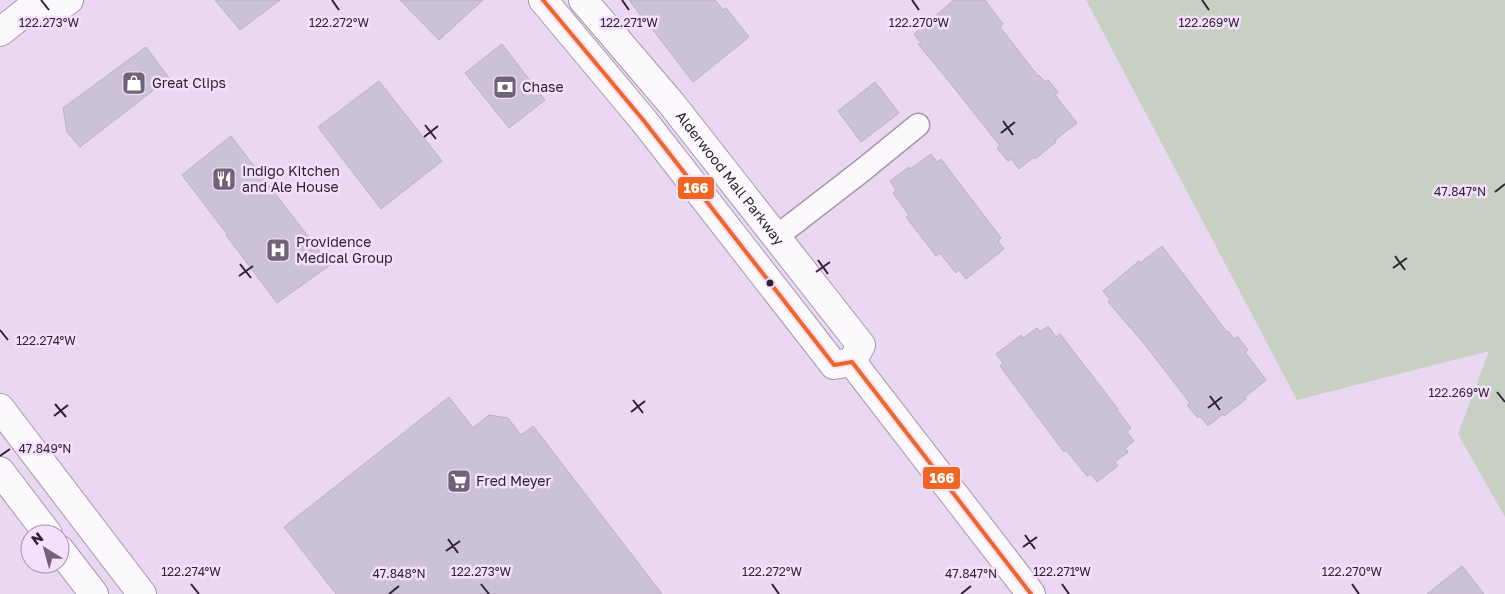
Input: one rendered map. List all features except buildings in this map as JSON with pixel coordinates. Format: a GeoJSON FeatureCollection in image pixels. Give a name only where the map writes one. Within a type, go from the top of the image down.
{"type":"FeatureCollection","features":[{"type":"Feature","properties":{"kind":"main road"},"geometry":{"type":"LineString","coordinates":[[0,32],[33,3],[53,11],[68,0]]}},
{"type":"Feature","properties":{"kind":"main road"},"geometry":{"type":"LineString","coordinates":[[543,0],[644,121],[834,364],[852,362],[1031,594]]}},
{"type":"Feature","properties":{"kind":"main road","name":"Alderwood Mall Parkway"},"geometry":{"type":"LineString","coordinates":[[583,0],[671,103],[861,345],[852,362]]}},
{"type":"Feature","properties":{"kind":"main road"},"geometry":{"type":"LineString","coordinates":[[0,408],[142,594]]}},
{"type":"Feature","properties":{"kind":"main road"},"geometry":{"type":"LineString","coordinates":[[0,471],[40,524]]}},
{"type":"Feature","properties":{"kind":"main road"},"geometry":{"type":"LineString","coordinates":[[70,563],[94,594]]}},
{"type":"Feature","properties":{"kind":"street"},"geometry":{"type":"LineString","coordinates":[[776,237],[918,125]]}},
{"type":"Feature","properties":{"kind":"green space"},"geometry":{"type":"Polygon","coordinates":[[[1086,0],[1505,0],[1505,517],[1458,434],[1489,351],[1297,400],[1086,0]]]}},
{"type":"Feature","properties":{"kind":"transit line","name":"166"},"geometry":{"type":"LineString","coordinates":[[543,0],[644,121],[834,365],[852,362]]}},
{"type":"Feature","properties":{"kind":"transit line","name":"166"},"geometry":{"type":"LineString","coordinates":[[852,362],[1031,594]]}},
{"type":"Feature","properties":{"kind":"place","name":"Great Clips"},"geometry":{"type":"Point","coordinates":[134,83]}},
{"type":"Feature","properties":{"kind":"place","name":"Chase"},"geometry":{"type":"Point","coordinates":[505,87]}},
{"type":"Feature","properties":{"kind":"place","name":"Indigo Kitchen and Ale House"},"geometry":{"type":"Point","coordinates":[224,179]}},
{"type":"Feature","properties":{"kind":"place","name":"Providence Medical Group"},"geometry":{"type":"Point","coordinates":[278,250]}},
{"type":"Feature","properties":{"kind":"place","name":"Fred Meyer"},"geometry":{"type":"Point","coordinates":[459,481]}}]}
